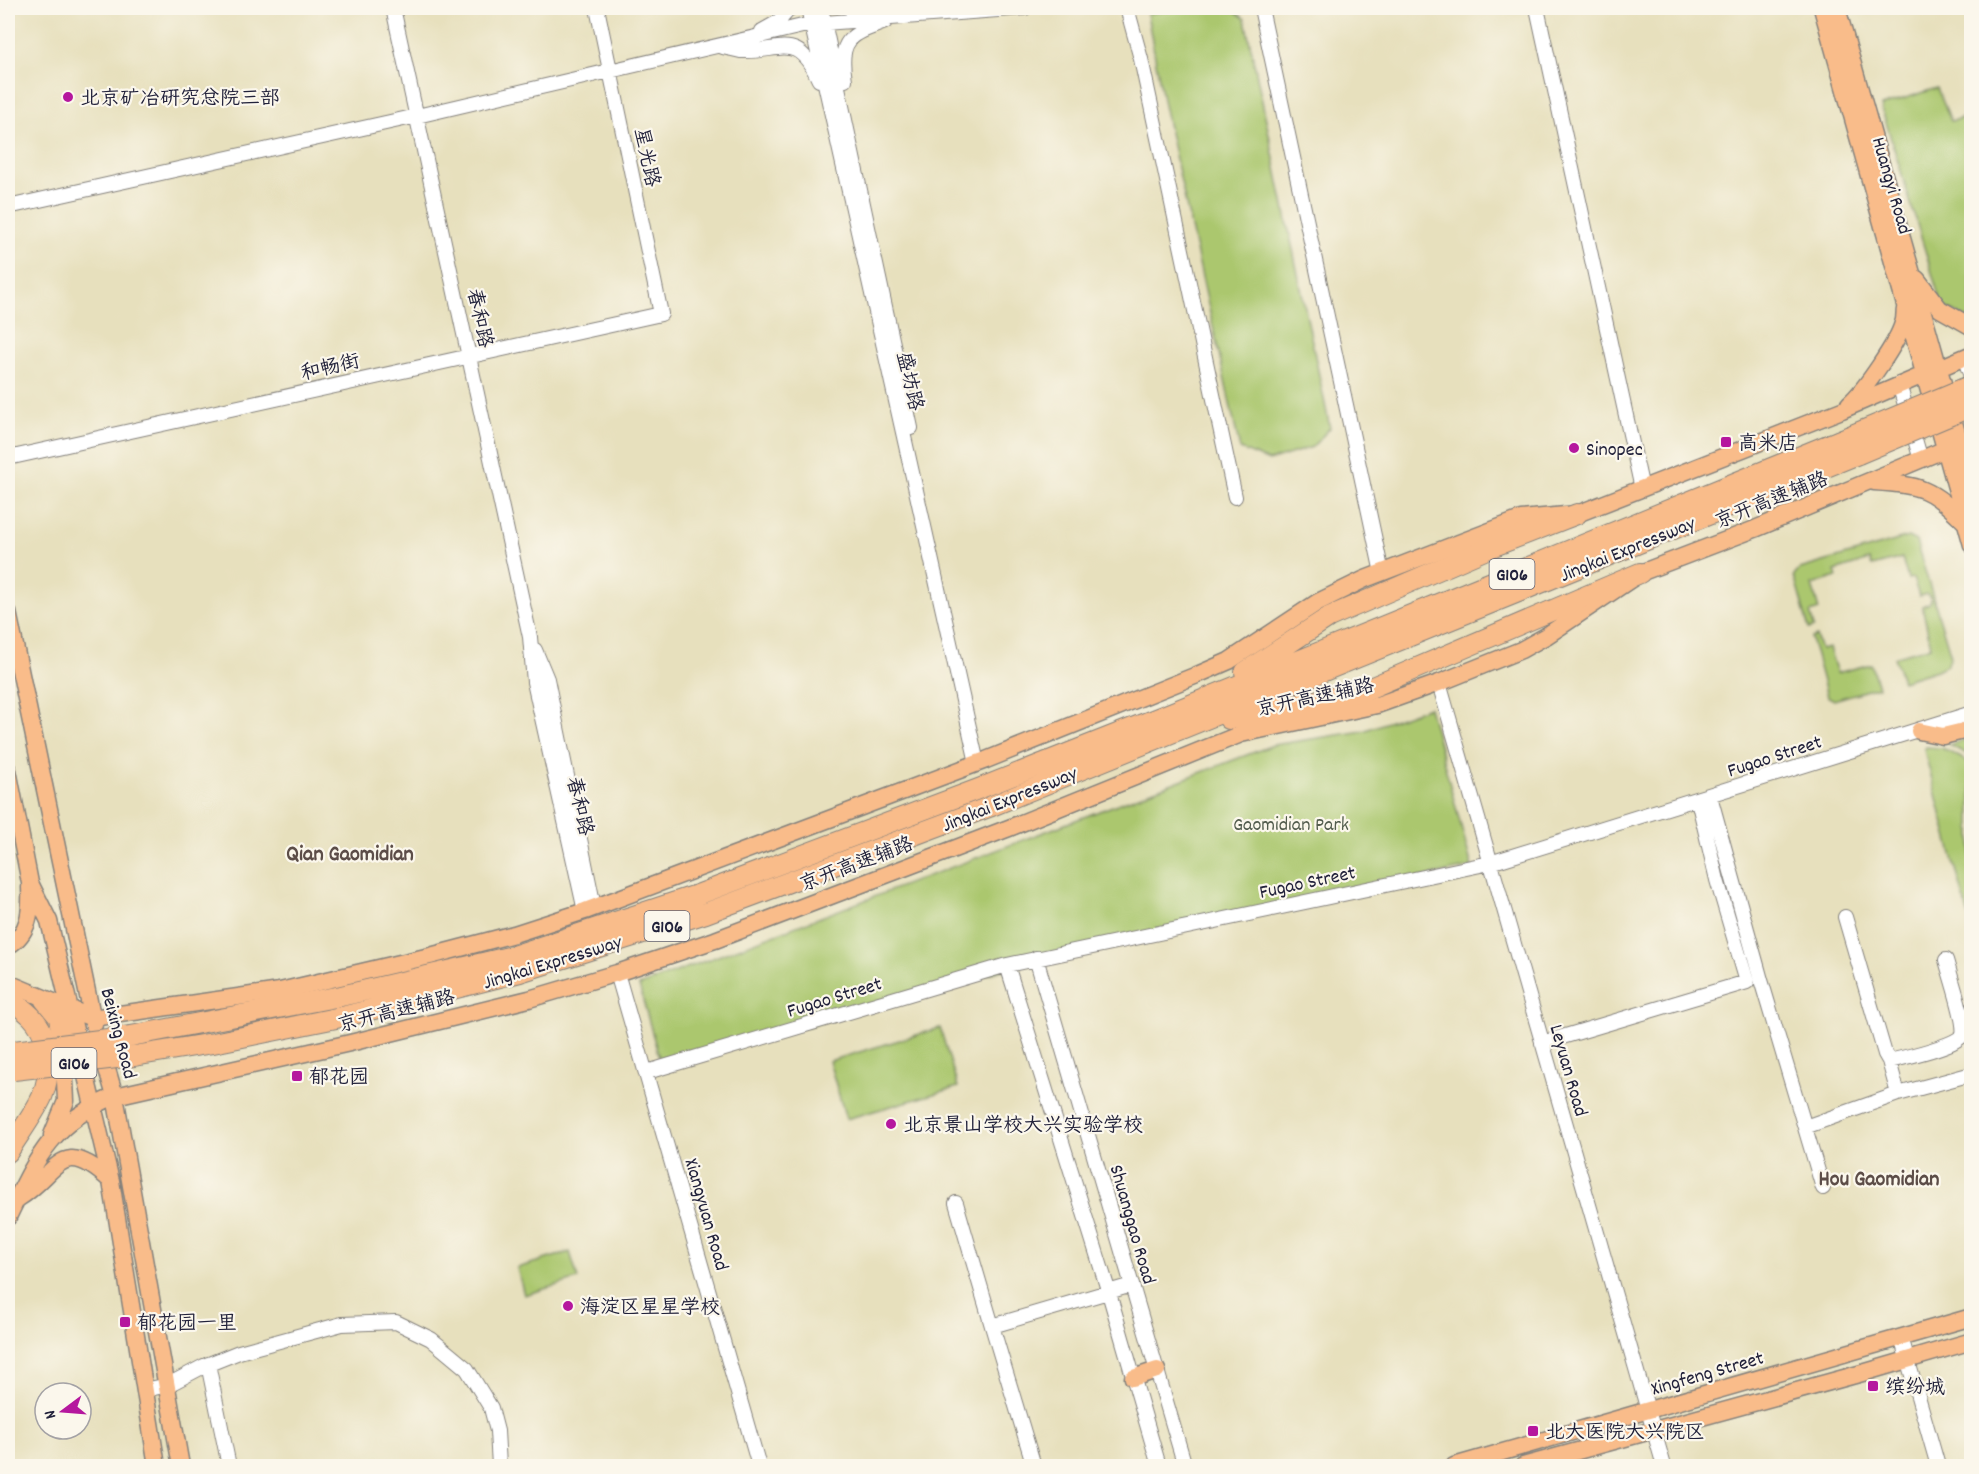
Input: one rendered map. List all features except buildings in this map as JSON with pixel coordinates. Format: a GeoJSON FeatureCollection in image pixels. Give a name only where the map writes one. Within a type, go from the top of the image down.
{"type":"FeatureCollection","features":[{"type":"Feature","properties":{"kind":"highway","name":"Jingkai Expressway"},"geometry":{"type":"LineString","coordinates":[[10,1062],[134,1056],[346,1016],[520,972],[706,913],[989,807],[1176,721],[1971,385]]}},
{"type":"Feature","properties":{"kind":"highway","name":"Jingkai Expressway"},"geometry":{"type":"LineString","coordinates":[[10,1062],[340,996],[513,956],[697,895],[981,788],[1176,721],[1858,454],[1971,406]]}},
{"type":"Feature","properties":{"kind":"highway"},"geometry":{"type":"LineString","coordinates":[[1176,721],[1329,616],[1577,514]]}},
{"type":"Feature","properties":{"kind":"highway"},"geometry":{"type":"LineString","coordinates":[[1176,721],[1363,691],[1640,573]]}},
{"type":"Feature","properties":{"kind":"highway"},"geometry":{"type":"LineString","coordinates":[[8,999],[36,1021],[44,1036],[48,1058],[47,1082],[41,1098],[8,1152]]}},
{"type":"Feature","properties":{"kind":"main road","name":"Huangyi Road"},"geometry":{"type":"LineString","coordinates":[[1822,8],[1905,305],[1931,371]]}},
{"type":"Feature","properties":{"kind":"main road","name":"Huangyi Road"},"geometry":{"type":"LineString","coordinates":[[1837,8],[1910,269],[1931,371]]}},
{"type":"Feature","properties":{"kind":"main road"},"geometry":{"type":"LineString","coordinates":[[1910,269],[1940,309],[1971,327]]}},
{"type":"Feature","properties":{"kind":"main road"},"geometry":{"type":"LineString","coordinates":[[1842,410],[1857,396],[1893,343],[1903,323],[1905,305]]}},
{"type":"Feature","properties":{"kind":"main road"},"geometry":{"type":"LineString","coordinates":[[8,983],[41,999],[92,1018],[280,991],[514,934],[589,909],[981,761],[1229,661],[1318,602],[1382,573],[1521,519],[1577,514],[1842,410],[1968,355]]}},
{"type":"Feature","properties":{"kind":"main road"},"geometry":{"type":"LineString","coordinates":[[1931,371],[1959,443],[1971,486]]}},
{"type":"Feature","properties":{"kind":"main road"},"geometry":{"type":"LineString","coordinates":[[1959,443],[1965,522],[1971,544]]}},
{"type":"Feature","properties":{"kind":"main road","name":"京开高速辅路"},"geometry":{"type":"LineString","coordinates":[[8,1217],[35,1160],[48,1143],[62,1128],[94,1105],[115,1096],[219,1071],[340,1046],[529,999],[617,973],[715,940],[998,832],[1240,734],[1377,705],[1439,683],[1521,650],[1640,573],[1755,529],[1959,443]]}},
{"type":"Feature","properties":{"kind":"main road"},"geometry":{"type":"LineString","coordinates":[[1869,482],[1910,485],[1927,491],[1944,501],[1965,522]]}},
{"type":"Feature","properties":{"kind":"main road","name":"Beixing Road"},"geometry":{"type":"LineString","coordinates":[[8,612],[13,667],[92,1018],[115,1096],[182,1467]]}},
{"type":"Feature","properties":{"kind":"main road"},"geometry":{"type":"LineString","coordinates":[[1919,731],[1943,735],[1971,729]]}},
{"type":"Feature","properties":{"kind":"main road","name":"Beixing Road"},"geometry":{"type":"LineString","coordinates":[[8,770],[30,883],[49,921],[111,1181],[157,1467]]}},
{"type":"Feature","properties":{"kind":"main road"},"geometry":{"type":"LineString","coordinates":[[8,946],[26,928],[31,908],[30,883]]}},
{"type":"Feature","properties":{"kind":"main road"},"geometry":{"type":"LineString","coordinates":[[41,999],[57,1018],[66,1088],[66,1101],[48,1143]]}},
{"type":"Feature","properties":{"kind":"main road"},"geometry":{"type":"LineString","coordinates":[[16,1200],[31,1190],[56,1164],[70,1159],[86,1161],[111,1181]]}},
{"type":"Feature","properties":{"kind":"main road","name":"Xingfeng Street"},"geometry":{"type":"LineString","coordinates":[[1455,1467],[1971,1317]]}},
{"type":"Feature","properties":{"kind":"main road"},"geometry":{"type":"LineString","coordinates":[[1523,1467],[1971,1341]]}},
{"type":"Feature","properties":{"kind":"main road"},"geometry":{"type":"LineString","coordinates":[[1133,1378],[1157,1370]]}},
{"type":"Feature","properties":{"kind":"street","name":"春和路"},"geometry":{"type":"LineString","coordinates":[[393,8],[530,638],[547,679],[589,909]]}},
{"type":"Feature","properties":{"kind":"street","name":"星光路"},"geometry":{"type":"LineString","coordinates":[[597,8],[660,314]]}},
{"type":"Feature","properties":{"kind":"street"},"geometry":{"type":"LineString","coordinates":[[746,39],[778,22],[790,8]]}},
{"type":"Feature","properties":{"kind":"street","name":"盛坊路"},"geometry":{"type":"LineString","coordinates":[[808,8],[818,23],[846,127],[981,761]]}},
{"type":"Feature","properties":{"kind":"street","name":"盛坊路"},"geometry":{"type":"LineString","coordinates":[[821,8],[818,23],[828,98],[981,761]]}},
{"type":"Feature","properties":{"kind":"street"},"geometry":{"type":"LineString","coordinates":[[849,8],[884,8]]}},
{"type":"Feature","properties":{"kind":"street"},"geometry":{"type":"LineString","coordinates":[[8,207],[417,116],[818,23],[900,12],[923,15],[1025,8]]}},
{"type":"Feature","properties":{"kind":"street"},"geometry":{"type":"LineString","coordinates":[[1127,8],[1141,58],[1235,497]]}},
{"type":"Feature","properties":{"kind":"street"},"geometry":{"type":"LineString","coordinates":[[1261,8],[1382,573]]}},
{"type":"Feature","properties":{"kind":"street"},"geometry":{"type":"LineString","coordinates":[[1537,8],[1642,489]]}},
{"type":"Feature","properties":{"kind":"street"},"geometry":{"type":"LineString","coordinates":[[846,127],[848,96],[842,53],[847,42],[900,12]]}},
{"type":"Feature","properties":{"kind":"street"},"geometry":{"type":"LineString","coordinates":[[718,45],[742,51],[787,46],[801,53],[815,70],[828,98]]}},
{"type":"Feature","properties":{"kind":"street","name":"和畅街"},"geometry":{"type":"LineString","coordinates":[[8,458],[660,314]]}},
{"type":"Feature","properties":{"kind":"street"},"geometry":{"type":"LineString","coordinates":[[1968,355],[1971,379]]}},
{"type":"Feature","properties":{"kind":"street"},"geometry":{"type":"LineString","coordinates":[[1899,384],[1921,460]]}},
{"type":"Feature","properties":{"kind":"street","name":"Leyuan Road"},"geometry":{"type":"LineString","coordinates":[[1439,683],[1664,1467]]}},
{"type":"Feature","properties":{"kind":"street","name":"Fugao Street"},"geometry":{"type":"LineString","coordinates":[[647,1072],[1007,965],[1490,863],[1971,713]]}},
{"type":"Feature","properties":{"kind":"street"},"geometry":{"type":"LineString","coordinates":[[1542,1043],[1747,982],[1717,880],[1704,798]]}},
{"type":"Feature","properties":{"kind":"street"},"geometry":{"type":"LineString","coordinates":[[1704,798],[1823,1188]]}},
{"type":"Feature","properties":{"kind":"street"},"geometry":{"type":"LineString","coordinates":[[1845,917],[1898,1094]]}},
{"type":"Feature","properties":{"kind":"street","name":"Shuanggao Road"},"geometry":{"type":"LineString","coordinates":[[1036,958],[1185,1467]]}},
{"type":"Feature","properties":{"kind":"street"},"geometry":{"type":"LineString","coordinates":[[1889,1061],[1948,1044],[1963,1034],[1962,1020],[1946,960]]}},
{"type":"Feature","properties":{"kind":"street"},"geometry":{"type":"LineString","coordinates":[[1007,965],[1109,1293],[1159,1467]]}},
{"type":"Feature","properties":{"kind":"street","name":"Xiangyuan Road"},"geometry":{"type":"LineString","coordinates":[[617,973],[759,1467]]}},
{"type":"Feature","properties":{"kind":"street"},"geometry":{"type":"LineString","coordinates":[[1805,1127],[1898,1094],[1971,1074]]}},
{"type":"Feature","properties":{"kind":"street"},"geometry":{"type":"LineString","coordinates":[[956,1203],[1034,1467]]}},
{"type":"Feature","properties":{"kind":"street"},"geometry":{"type":"LineString","coordinates":[[992,1326],[1132,1285]]}},
{"type":"Feature","properties":{"kind":"street"},"geometry":{"type":"LineString","coordinates":[[145,1389],[168,1385],[208,1364],[239,1352],[342,1324],[396,1322],[430,1339],[467,1369],[491,1408],[497,1431],[499,1467]]}},
{"type":"Feature","properties":{"kind":"street"},"geometry":{"type":"LineString","coordinates":[[1900,1337],[1938,1467]]}},
{"type":"Feature","properties":{"kind":"street"},"geometry":{"type":"LineString","coordinates":[[208,1364],[229,1467]]}},
{"type":"Feature","properties":{"kind":"green space"},"geometry":{"type":"Polygon","coordinates":[[[1179,8],[1231,8],[1245,19],[1330,428],[1312,447],[1269,461],[1240,449],[1164,105],[1147,14],[1179,8]]]}},
{"type":"Feature","properties":{"kind":"green space"},"geometry":{"type":"Polygon","coordinates":[[[1937,88],[1951,121],[1971,116],[1971,320],[1942,306],[1881,106],[1937,88]]]}},
{"type":"Feature","properties":{"kind":"green space"},"geometry":{"type":"Polygon","coordinates":[[[1908,537],[1916,541],[1951,656],[1947,665],[1902,681],[1894,657],[1931,646],[1922,606],[1930,603],[1931,598],[1927,594],[1919,596],[1913,578],[1908,579],[1902,558],[1872,566],[1869,560],[1835,571],[1837,577],[1812,585],[1819,610],[1810,613],[1814,627],[1809,629],[1794,576],[1800,569],[1908,537]]]}},
{"type":"Feature","properties":{"kind":"green space"},"geometry":{"type":"Polygon","coordinates":[[[1816,636],[1821,650],[1829,648],[1837,673],[1871,664],[1878,687],[1834,700],[1827,696],[1811,638],[1816,636]]]}},
{"type":"Feature","properties":{"kind":"green space","name":"Gaomidian Park"},"geometry":{"type":"Polygon","coordinates":[[[1429,707],[1472,867],[1072,950],[662,1068],[639,986],[1273,745],[1363,731],[1429,707]]]}},
{"type":"Feature","properties":{"kind":"green space"},"geometry":{"type":"Polygon","coordinates":[[[1971,738],[1971,756],[1949,745],[1971,738]]]}},
{"type":"Feature","properties":{"kind":"green space"},"geometry":{"type":"Polygon","coordinates":[[[1926,747],[1942,748],[1971,763],[1971,925],[1924,750],[1926,747]]]}},
{"type":"Feature","properties":{"kind":"green space"},"geometry":{"type":"Polygon","coordinates":[[[940,1028],[958,1087],[846,1119],[829,1061],[940,1028]]]}},
{"type":"Feature","properties":{"kind":"green space"},"geometry":{"type":"Polygon","coordinates":[[[570,1252],[578,1279],[524,1295],[517,1268],[570,1252]]]}},
{"type":"Feature","properties":{"kind":"place","name":"北京矿冶研究总院三部"},"geometry":{"type":"Point","coordinates":[68,97]}},
{"type":"Feature","properties":{"kind":"place","name":"高米店"},"geometry":{"type":"Point","coordinates":[1726,442]}},
{"type":"Feature","properties":{"kind":"place","name":"Sinopec"},"geometry":{"type":"Point","coordinates":[1574,448]}},
{"type":"Feature","properties":{"kind":"place","name":"郁花园"},"geometry":{"type":"Point","coordinates":[297,1076]}},
{"type":"Feature","properties":{"kind":"place","name":"北京景山学校大兴实验学校"},"geometry":{"type":"Point","coordinates":[891,1124]}},
{"type":"Feature","properties":{"kind":"place","name":"海淀区星星学校"},"geometry":{"type":"Point","coordinates":[568,1306]}},
{"type":"Feature","properties":{"kind":"place","name":"郁花园一里"},"geometry":{"type":"Point","coordinates":[125,1322]}},
{"type":"Feature","properties":{"kind":"place","name":"缤纷城"},"geometry":{"type":"Point","coordinates":[1873,1386]}},
{"type":"Feature","properties":{"kind":"place","name":"北大医院大兴院区"},"geometry":{"type":"Point","coordinates":[1533,1431]}},
{"type":"Feature","properties":{"kind":"district","name":"Qian Gaomidian"},"geometry":{"type":"Point","coordinates":[350,852]}},
{"type":"Feature","properties":{"kind":"district","name":"Hou Gaomidian"},"geometry":{"type":"Point","coordinates":[1879,1177]}}]}
